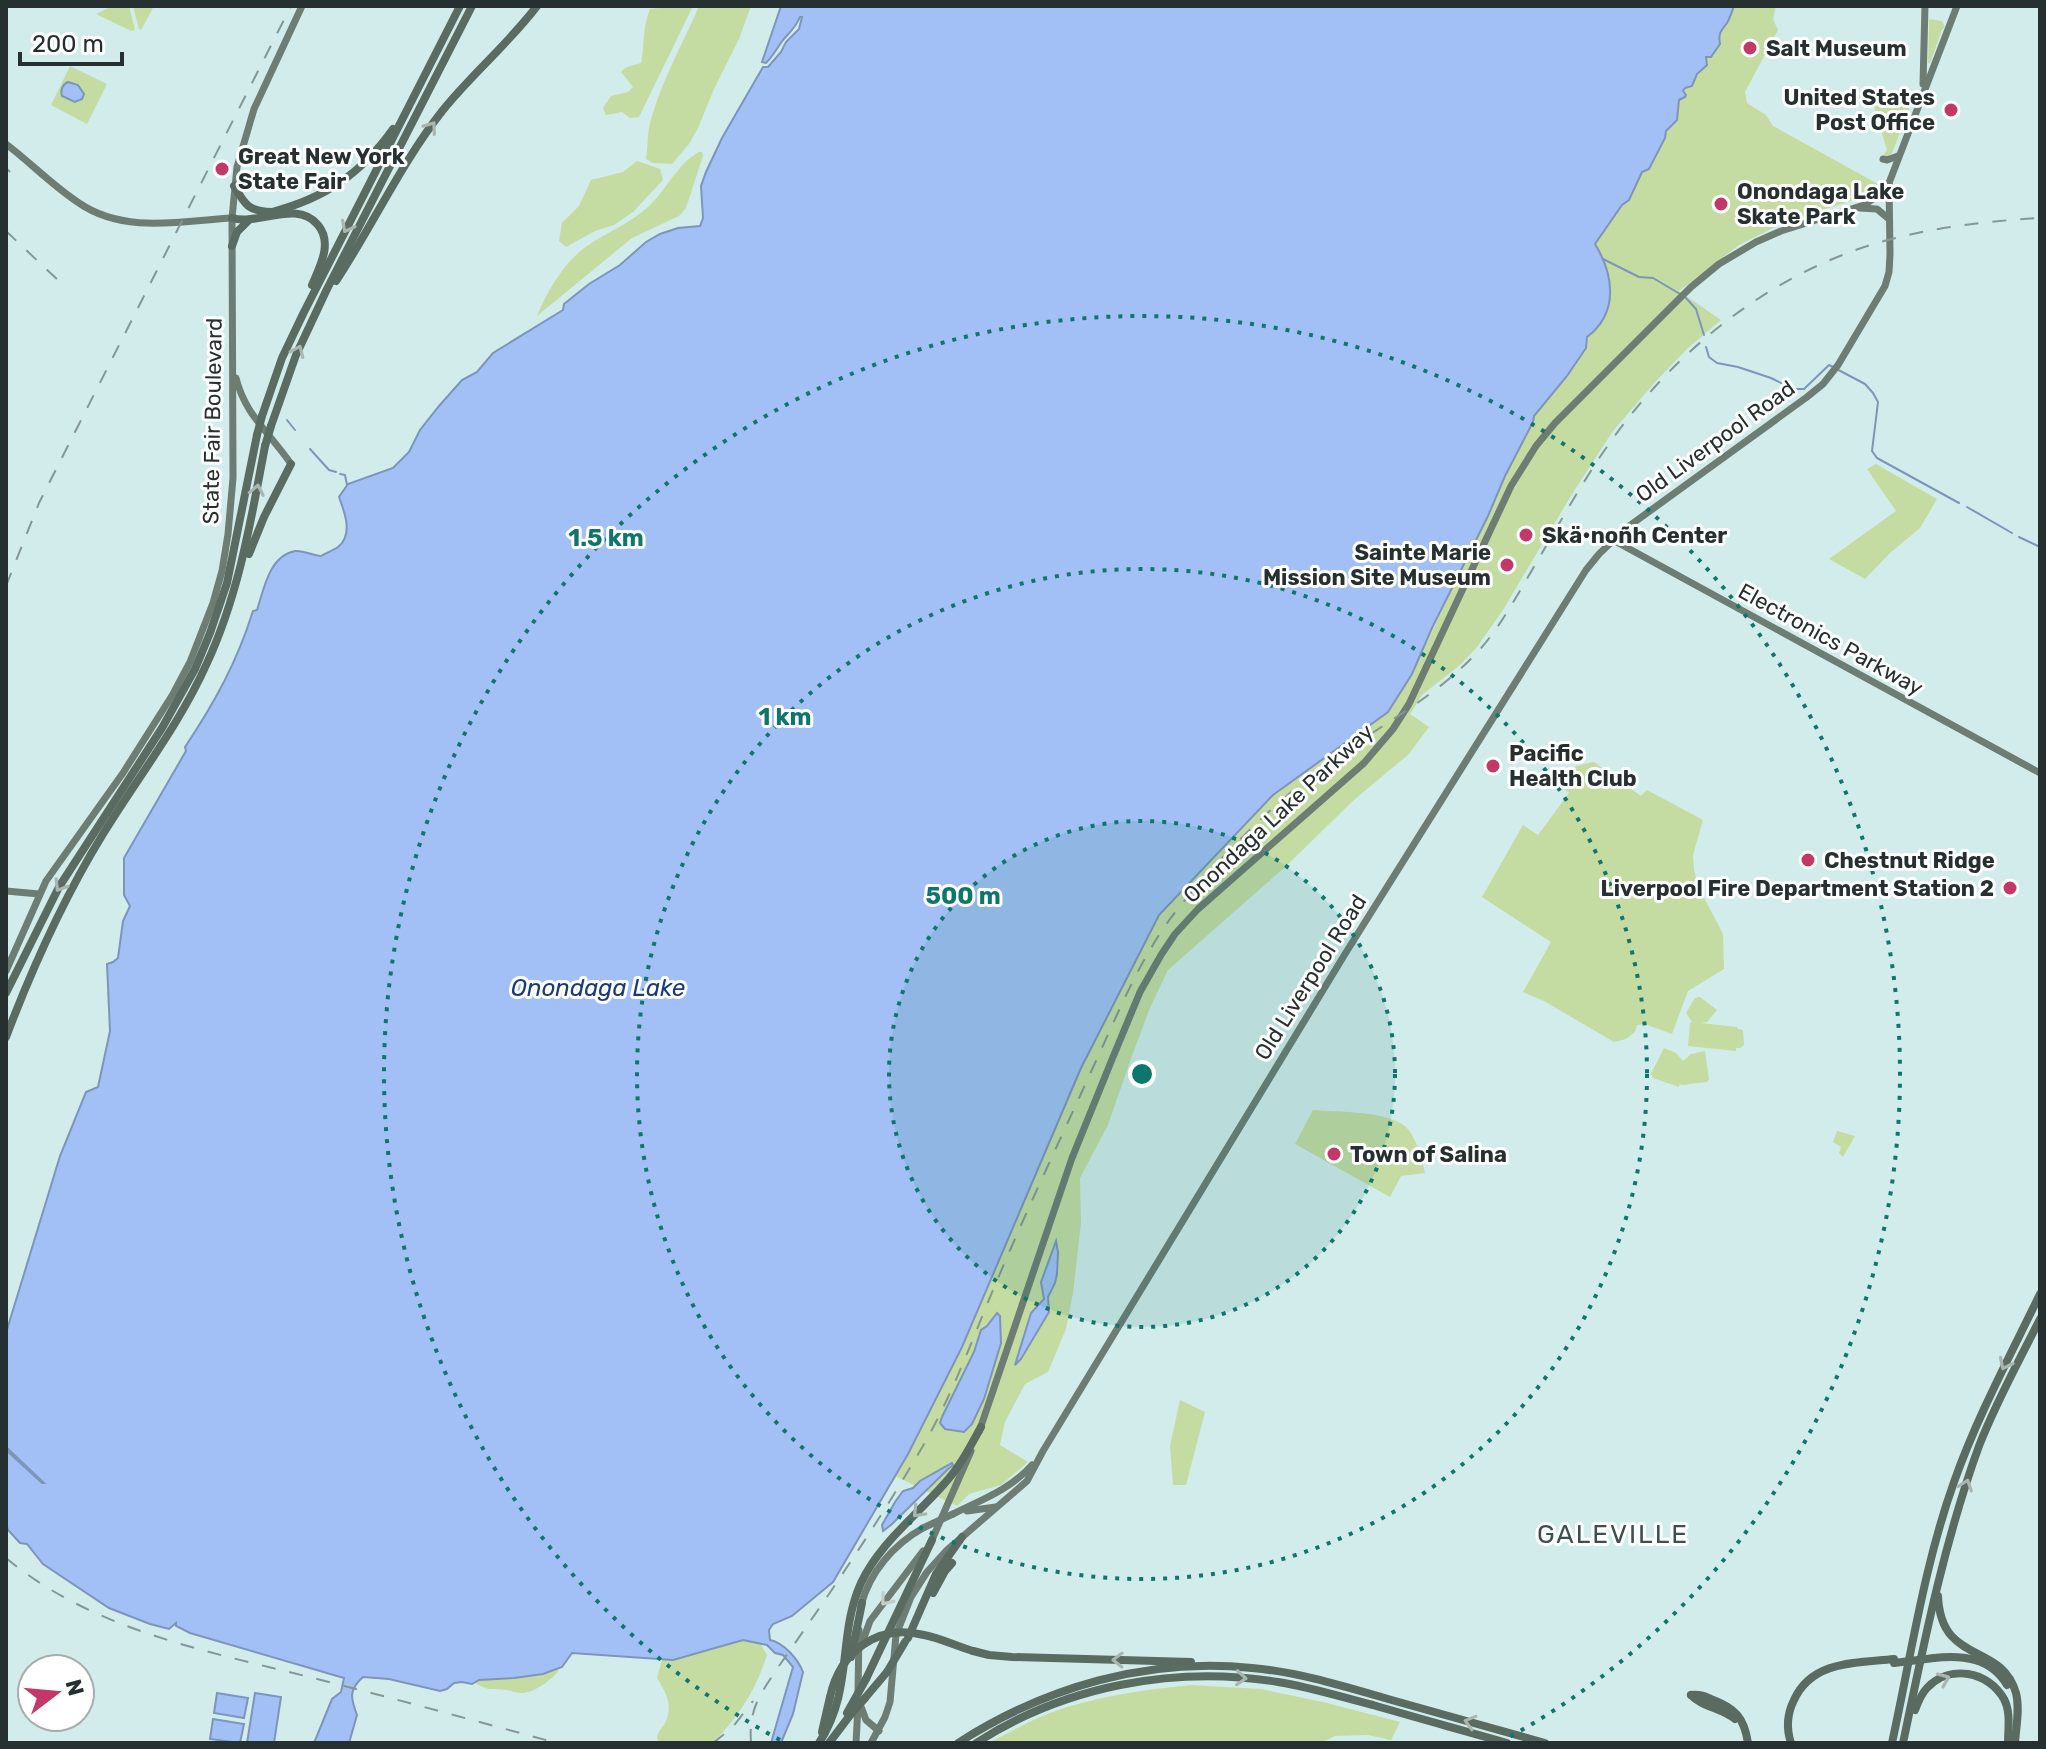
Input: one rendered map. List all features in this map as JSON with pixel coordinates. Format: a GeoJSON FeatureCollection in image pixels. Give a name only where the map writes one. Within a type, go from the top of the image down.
{"type":"FeatureCollection","features":[{"type":"Feature","properties":{"kind":"highway"},"geometry":{"type":"LineString","coordinates":[[282,358],[460,6]]}},
{"type":"Feature","properties":{"kind":"highway"},"geometry":{"type":"LineString","coordinates":[[235,588],[265,446],[288,375],[316,312],[472,6]]}},
{"type":"Feature","properties":{"kind":"highway"},"geometry":{"type":"LineString","coordinates":[[316,312],[426,133],[537,6]]}},
{"type":"Feature","properties":{"kind":"highway"},"geometry":{"type":"LineString","coordinates":[[232,218],[272,212],[327,192],[353,174],[380,147],[408,107]]}},
{"type":"Feature","properties":{"kind":"highway"},"geometry":{"type":"LineString","coordinates":[[234,186],[246,205],[257,211],[272,212]]}},
{"type":"Feature","properties":{"kind":"highway"},"geometry":{"type":"LineString","coordinates":[[6,993],[59,887],[162,728],[195,669],[227,583],[258,417],[325,250],[320,227],[303,215],[292,213],[251,219],[232,218]]}},
{"type":"Feature","properties":{"kind":"highway"},"geometry":{"type":"LineString","coordinates":[[232,246],[241,226],[251,219]]}},
{"type":"Feature","properties":{"kind":"highway"},"geometry":{"type":"LineString","coordinates":[[6,1037],[38,956],[68,893],[197,685],[218,639],[264,517],[291,464]]}},
{"type":"Feature","properties":{"kind":"highway"},"geometry":{"type":"LineString","coordinates":[[1890,1743],[1899,1715],[1934,1548],[1954,1481],[1987,1401],[2040,1294]]}},
{"type":"Feature","properties":{"kind":"highway"},"geometry":{"type":"LineString","coordinates":[[1904,1742],[1959,1506],[1980,1444],[2040,1319]]}},
{"type":"Feature","properties":{"kind":"highway"},"geometry":{"type":"LineString","coordinates":[[822,1743],[839,1699],[851,1613],[862,1580],[883,1549],[955,1472],[981,1427]]}},
{"type":"Feature","properties":{"kind":"highway"},"geometry":{"type":"LineString","coordinates":[[905,1642],[936,1574],[962,1537]]}},
{"type":"Feature","properties":{"kind":"highway"},"geometry":{"type":"LineString","coordinates":[[849,1714],[932,1540]]}},
{"type":"Feature","properties":{"kind":"highway"},"geometry":{"type":"LineString","coordinates":[[1944,1560],[1938,1597],[1942,1623],[1961,1646],[1995,1663],[2007,1675],[2015,1690],[2015,1743]]}},
{"type":"Feature","properties":{"kind":"highway"},"geometry":{"type":"LineString","coordinates":[[822,1743],[887,1672],[952,1563]]}},
{"type":"Feature","properties":{"kind":"highway"},"geometry":{"type":"LineString","coordinates":[[822,1743],[840,1711],[862,1603]]}},
{"type":"Feature","properties":{"kind":"highway"},"geometry":{"type":"LineString","coordinates":[[822,1743],[833,1682],[845,1661],[862,1645],[897,1632],[921,1634],[989,1655],[1231,1663],[1319,1679],[1545,1743]]}},
{"type":"Feature","properties":{"kind":"highway"},"geometry":{"type":"LineString","coordinates":[[1793,1743],[1793,1713],[1799,1697],[1810,1683],[1831,1671],[1961,1653],[1988,1659]]}},
{"type":"Feature","properties":{"kind":"highway"},"geometry":{"type":"LineString","coordinates":[[1934,1656],[1974,1659],[1990,1667],[2004,1680],[2012,1703],[2008,1743]]}},
{"type":"Feature","properties":{"kind":"highway"},"geometry":{"type":"LineString","coordinates":[[958,1743],[1028,1704],[1095,1681],[1156,1669],[1197,1666],[1252,1668]]}},
{"type":"Feature","properties":{"kind":"highway"},"geometry":{"type":"LineString","coordinates":[[1904,1742],[1922,1694],[1940,1678],[1960,1673],[1985,1680],[1997,1690],[2008,1714],[2008,1743]]}},
{"type":"Feature","properties":{"kind":"highway"},"geometry":{"type":"LineString","coordinates":[[976,1743],[1035,1711],[1101,1689],[1159,1679],[1215,1676],[1262,1679],[1300,1686],[1507,1743]]}},
{"type":"Feature","properties":{"kind":"highway"},"geometry":{"type":"LineString","coordinates":[[1699,1694],[1730,1707],[1740,1717],[1746,1732],[1746,1743],[1734,1718],[1691,1695],[1699,1694]]}},
{"type":"Feature","properties":{"kind":"main road","name":"State Fair Boulevard"},"geometry":{"type":"LineString","coordinates":[[6,971],[46,881],[161,716],[190,662],[222,571],[233,478],[234,186],[254,109],[302,6]]}},
{"type":"Feature","properties":{"kind":"main road"},"geometry":{"type":"LineString","coordinates":[[1923,90],[1925,6]]}},
{"type":"Feature","properties":{"kind":"main road","name":"Old Liverpool Road"},"geometry":{"type":"LineString","coordinates":[[871,1743],[887,1712],[896,1635],[911,1597],[943,1553],[1027,1481],[1241,1123],[1584,572],[1613,540],[1637,520],[1807,397],[1836,368],[1885,286],[1889,272],[1889,183],[1957,6]]}},
{"type":"Feature","properties":{"kind":"main road"},"geometry":{"type":"LineString","coordinates":[[6,144],[72,199],[113,219],[143,223],[232,218]]}},
{"type":"Feature","properties":{"kind":"main road"},"geometry":{"type":"LineString","coordinates":[[1883,159],[1898,156]]}},
{"type":"Feature","properties":{"kind":"main road","name":"Onondaga Lake Parkway"},"geometry":{"type":"LineString","coordinates":[[932,1540],[981,1427],[1072,1158],[1140,992],[1175,934],[1198,909],[1348,778],[1382,743],[1409,704],[1511,486],[1555,423],[1719,264],[1781,231],[1864,205],[1889,183]]}},
{"type":"Feature","properties":{"kind":"main road"},"geometry":{"type":"LineString","coordinates":[[1846,211],[1872,208],[1880,210],[1889,219]]}},
{"type":"Feature","properties":{"kind":"main road"},"geometry":{"type":"LineString","coordinates":[[233,368],[242,398],[291,464]]}},
{"type":"Feature","properties":{"kind":"main road"},"geometry":{"type":"LineString","coordinates":[[234,411],[258,417]]}},
{"type":"Feature","properties":{"kind":"main road","name":"Electronics Parkway"},"geometry":{"type":"LineString","coordinates":[[1613,540],[2037,771]]}},
{"type":"Feature","properties":{"kind":"main road"},"geometry":{"type":"LineString","coordinates":[[6,891],[39,894]]}},
{"type":"Feature","properties":{"kind":"main road"},"geometry":{"type":"LineString","coordinates":[[879,1731],[864,1717],[859,1669],[862,1603],[872,1578],[884,1560],[907,1539],[1017,1481],[1043,1451]]}},
{"type":"Feature","properties":{"kind":"main road"},"geometry":{"type":"LineString","coordinates":[[974,1506],[996,1507]]}},
{"type":"Feature","properties":{"kind":"main road"},"geometry":{"type":"LineString","coordinates":[[911,1597],[932,1540]]}},
{"type":"Feature","properties":{"kind":"main road"},"geometry":{"type":"LineString","coordinates":[[859,1669],[864,1635],[870,1621],[932,1540]]}},
{"type":"Feature","properties":{"kind":"main road"},"geometry":{"type":"LineString","coordinates":[[856,1743],[861,1698]]}},
{"type":"Feature","properties":{"kind":"green space"},"geometry":{"type":"Polygon","coordinates":[[[113,6],[129,6],[135,30],[131,31],[96,14],[113,6]]]}},
{"type":"Feature","properties":{"kind":"green space"},"geometry":{"type":"Polygon","coordinates":[[[133,6],[154,6],[141,30],[139,29],[133,6]]]}},
{"type":"Feature","properties":{"kind":"green space"},"geometry":{"type":"Polygon","coordinates":[[[699,6],[751,6],[739,39],[689,144],[672,164],[653,163],[646,159],[653,112],[699,6]]]}},
{"type":"Feature","properties":{"kind":"green space"},"geometry":{"type":"Polygon","coordinates":[[[1734,6],[1776,6],[1773,19],[1778,30],[1745,92],[1747,103],[1766,115],[1773,126],[1878,184],[1857,199],[1785,222],[1739,245],[1679,291],[1721,320],[1688,348],[1613,431],[1477,647],[1422,695],[1410,714],[1429,727],[1409,754],[1355,799],[1284,868],[1168,970],[1150,1008],[1108,1125],[1080,1178],[1081,1223],[1066,1329],[1048,1372],[1025,1384],[1005,1422],[1000,1445],[1028,1462],[1001,1485],[969,1494],[957,1506],[895,1476],[962,1347],[1081,1068],[1159,915],[1273,795],[1388,712],[1412,674],[1534,416],[1586,348],[1587,337],[1599,328],[1610,286],[1602,255],[1595,245],[1622,205],[1629,200],[1642,172],[1655,157],[1683,91],[1707,65],[1707,57],[1711,57],[1720,44],[1720,32],[1734,6]]]}},
{"type":"Feature","properties":{"kind":"green space"},"geometry":{"type":"Polygon","coordinates":[[[692,8],[639,117],[630,118],[622,112],[606,115],[603,108],[611,96],[628,92],[633,87],[621,72],[641,63],[650,9],[692,8]]]}},
{"type":"Feature","properties":{"kind":"green space"},"geometry":{"type":"Polygon","coordinates":[[[1929,21],[1942,21],[1945,27],[1928,63],[1929,21]]]}},
{"type":"Feature","properties":{"kind":"green space"},"geometry":{"type":"Polygon","coordinates":[[[70,66],[107,84],[87,124],[51,105],[70,66]]]}},
{"type":"Feature","properties":{"kind":"green space"},"geometry":{"type":"Polygon","coordinates":[[[1869,90],[1874,90],[1876,94],[1910,95],[1913,99],[1892,153],[1887,158],[1884,155],[1887,150],[1869,90]]]}},
{"type":"Feature","properties":{"kind":"green space"},"geometry":{"type":"Polygon","coordinates":[[[699,152],[703,156],[686,208],[679,216],[632,238],[537,316],[551,287],[571,260],[587,246],[642,212],[685,163],[699,152]]]}},
{"type":"Feature","properties":{"kind":"green space"},"geometry":{"type":"Polygon","coordinates":[[[637,161],[660,169],[663,180],[633,212],[614,225],[595,231],[566,247],[559,241],[562,223],[579,206],[591,180],[623,172],[637,161]]]}},
{"type":"Feature","properties":{"kind":"green space"},"geometry":{"type":"Polygon","coordinates":[[[1876,464],[1937,499],[1920,528],[1865,579],[1829,559],[1896,511],[1867,469],[1876,464]]]}},
{"type":"Feature","properties":{"kind":"green space"},"geometry":{"type":"Polygon","coordinates":[[[1594,762],[1641,796],[1647,790],[1703,820],[1693,855],[1694,870],[1699,888],[1723,934],[1724,969],[1688,991],[1672,1034],[1645,1024],[1637,1025],[1635,1032],[1626,1039],[1614,1042],[1523,992],[1551,942],[1482,897],[1523,825],[1538,835],[1569,793],[1561,785],[1576,766],[1594,762]]]}},
{"type":"Feature","properties":{"kind":"green space"},"geometry":{"type":"Polygon","coordinates":[[[1700,997],[1717,1010],[1707,1022],[1700,1023],[1743,1030],[1744,1045],[1736,1051],[1688,1046],[1692,1022],[1686,1013],[1695,998],[1700,997]]]}},
{"type":"Feature","properties":{"kind":"green space"},"geometry":{"type":"Polygon","coordinates":[[[1664,1048],[1676,1053],[1683,1061],[1691,1054],[1705,1051],[1707,1082],[1680,1083],[1679,1087],[1653,1078],[1651,1074],[1664,1048]]]}},
{"type":"Feature","properties":{"kind":"green space"},"geometry":{"type":"Polygon","coordinates":[[[1313,1110],[1362,1113],[1398,1122],[1413,1136],[1425,1173],[1401,1176],[1390,1197],[1295,1144],[1313,1110]]]}},
{"type":"Feature","properties":{"kind":"green space"},"geometry":{"type":"Polygon","coordinates":[[[1837,1131],[1855,1136],[1843,1157],[1839,1153],[1841,1147],[1833,1142],[1837,1131]]]}},
{"type":"Feature","properties":{"kind":"green space"},"geometry":{"type":"Polygon","coordinates":[[[1180,1400],[1205,1412],[1186,1485],[1173,1485],[1170,1446],[1180,1400]]]}},
{"type":"Feature","properties":{"kind":"green space"},"geometry":{"type":"Polygon","coordinates":[[[743,1640],[760,1643],[767,1655],[752,1692],[730,1724],[712,1743],[660,1743],[657,1738],[669,1709],[666,1694],[657,1678],[662,1660],[673,1660],[743,1640]]]}},
{"type":"Feature","properties":{"kind":"green space"},"geometry":{"type":"Polygon","coordinates":[[[559,1670],[542,1686],[525,1693],[488,1689],[475,1683],[478,1680],[514,1678],[559,1670]]]}},
{"type":"Feature","properties":{"kind":"green space"},"geometry":{"type":"Polygon","coordinates":[[[1191,1685],[1261,1689],[1400,1722],[1391,1740],[1368,1735],[1335,1736],[1321,1743],[988,1743],[1067,1707],[1120,1694],[1191,1685]]]}},
{"type":"Feature","properties":{"kind":"water","name":"Onondaga Lake"},"geometry":{"type":"Polygon","coordinates":[[[781,6],[1734,6],[1720,32],[1720,44],[1711,57],[1706,57],[1707,65],[1697,74],[1692,86],[1683,91],[1686,95],[1679,100],[1677,120],[1666,131],[1649,169],[1642,172],[1629,200],[1622,205],[1595,244],[1609,281],[1609,305],[1604,317],[1587,337],[1586,348],[1567,376],[1534,416],[1412,674],[1388,712],[1273,795],[1159,915],[1081,1068],[962,1347],[908,1454],[833,1582],[792,1616],[773,1624],[769,1630],[770,1640],[790,1652],[803,1672],[793,1714],[781,1743],[771,1743],[793,1667],[783,1655],[775,1653],[767,1645],[743,1640],[673,1660],[572,1653],[562,1667],[543,1674],[479,1680],[472,1684],[454,1683],[440,1691],[389,1679],[363,1677],[353,1691],[357,1715],[349,1743],[314,1743],[332,1699],[341,1692],[344,1678],[190,1633],[176,1626],[176,1623],[169,1629],[109,1608],[43,1564],[27,1544],[20,1543],[8,1530],[6,1523],[6,1450],[44,1483],[6,1447],[6,1333],[60,1156],[86,1092],[98,1087],[110,1031],[107,964],[118,958],[123,921],[130,906],[124,895],[124,858],[224,681],[253,611],[257,610],[269,574],[279,559],[295,551],[321,556],[338,547],[347,529],[339,497],[348,484],[393,468],[409,452],[420,430],[439,406],[462,380],[477,372],[493,353],[563,310],[564,304],[620,265],[646,242],[678,228],[700,226],[703,218],[701,186],[722,138],[763,67],[768,67],[799,29],[802,17],[766,63],[762,62],[781,6]]]}},
{"type":"Feature","properties":{"kind":"water"},"geometry":{"type":"Polygon","coordinates":[[[68,82],[78,85],[84,94],[82,99],[75,102],[62,96],[62,88],[68,82]]]}},
{"type":"Feature","properties":{"kind":"water"},"geometry":{"type":"Polygon","coordinates":[[[1056,1241],[1057,1274],[1048,1297],[1049,1312],[1015,1365],[1031,1313],[1044,1299],[1041,1282],[1056,1241]]]}},
{"type":"Feature","properties":{"kind":"water"},"geometry":{"type":"Polygon","coordinates":[[[997,1313],[1000,1316],[1001,1343],[984,1399],[972,1424],[964,1432],[945,1429],[940,1423],[942,1417],[974,1352],[981,1330],[997,1313]]]}},
{"type":"Feature","properties":{"kind":"water"},"geometry":{"type":"Polygon","coordinates":[[[952,1463],[883,1531],[882,1525],[903,1491],[952,1463]]]}},
{"type":"Feature","properties":{"kind":"water"},"geometry":{"type":"Polygon","coordinates":[[[217,1693],[248,1698],[244,1718],[214,1713],[217,1693]]]}},
{"type":"Feature","properties":{"kind":"water"},"geometry":{"type":"Polygon","coordinates":[[[255,1693],[281,1697],[274,1743],[247,1743],[255,1693]]]}},
{"type":"Feature","properties":{"kind":"water"},"geometry":{"type":"Polygon","coordinates":[[[213,1719],[244,1724],[240,1743],[210,1739],[213,1719]]]}},
{"type":"Feature","properties":{"kind":"waterway"},"geometry":{"type":"LineString","coordinates":[[1603,259],[1639,277],[1653,278],[1680,294]]}},
{"type":"Feature","properties":{"kind":"waterway"},"geometry":{"type":"LineString","coordinates":[[1686,298],[1696,309],[1704,335]]}},
{"type":"Feature","properties":{"kind":"waterway"},"geometry":{"type":"LineString","coordinates":[[1706,347],[1709,357],[1717,363],[1771,378],[1793,389],[1804,389],[1829,365],[1865,384],[1878,402],[1872,451],[1877,458],[1959,503]]}},
{"type":"Feature","properties":{"kind":"waterway"},"geometry":{"type":"LineString","coordinates":[[287,420],[295,430]]}},
{"type":"Feature","properties":{"kind":"waterway"},"geometry":{"type":"LineString","coordinates":[[310,449],[329,470],[336,472]]}},
{"type":"Feature","properties":{"kind":"waterway"},"geometry":{"type":"LineString","coordinates":[[340,474],[345,475],[347,485]]}},
{"type":"Feature","properties":{"kind":"waterway"},"geometry":{"type":"LineString","coordinates":[[1967,507],[2012,533]]}},
{"type":"Feature","properties":{"kind":"waterway"},"geometry":{"type":"LineString","coordinates":[[2019,537],[2040,547]]}},
{"type":"Feature","properties":{"kind":"railway"},"geometry":{"type":"LineString","coordinates":[[6,586],[39,503],[291,6]]}},
{"type":"Feature","properties":{"kind":"railway"},"geometry":{"type":"LineString","coordinates":[[6,168],[10,172]]}},
{"type":"Feature","properties":{"kind":"railway"},"geometry":{"type":"LineString","coordinates":[[751,1743],[752,1717],[762,1693],[879,1518],[938,1418],[1123,1002],[1154,943],[1180,906],[1232,847],[1270,810],[1331,761],[1448,680],[1482,647],[1495,631],[1589,474],[1625,423],[1654,387],[1722,325],[1759,298],[1799,275],[1884,241],[1961,225],[2040,218]]}},
{"type":"Feature","properties":{"kind":"railway"},"geometry":{"type":"LineString","coordinates":[[6,231],[61,283]]}},
{"type":"Feature","properties":{"kind":"railway"},"geometry":{"type":"LineString","coordinates":[[6,1558],[77,1604],[156,1636],[557,1743]]}},
{"type":"Feature","properties":{"kind":"railway"},"geometry":{"type":"LineString","coordinates":[[713,1743],[732,1728],[753,1701]]}},
{"type":"Feature","properties":{"kind":"place","name":"Salt Museum"},"geometry":{"type":"Point","coordinates":[1750,48]}},
{"type":"Feature","properties":{"kind":"place","name":"United States Post Office"},"geometry":{"type":"Point","coordinates":[1951,110]}},
{"type":"Feature","properties":{"kind":"place","name":"Great New York State Fair"},"geometry":{"type":"Point","coordinates":[222,169]}},
{"type":"Feature","properties":{"kind":"place","name":"Onondaga Lake Skate Park"},"geometry":{"type":"Point","coordinates":[1721,204]}},
{"type":"Feature","properties":{"kind":"place","name":"Skä•noñh Center"},"geometry":{"type":"Point","coordinates":[1526,535]}},
{"type":"Feature","properties":{"kind":"place","name":"Sainte Marie Mission Site Museum"},"geometry":{"type":"Point","coordinates":[1507,565]}},
{"type":"Feature","properties":{"kind":"place","name":"Pacific Health Club"},"geometry":{"type":"Point","coordinates":[1493,766]}},
{"type":"Feature","properties":{"kind":"place","name":"Chestnut Ridge"},"geometry":{"type":"Point","coordinates":[1808,860]}},
{"type":"Feature","properties":{"kind":"place","name":"Liverpool Fire Department Station 2"},"geometry":{"type":"Point","coordinates":[2010,888]}},
{"type":"Feature","properties":{"kind":"place","name":"Town of Salina"},"geometry":{"type":"Point","coordinates":[1334,1154]}},
{"type":"Feature","properties":{"kind":"district","name":"GALEVILLE"},"geometry":{"type":"Point","coordinates":[1613,1534]}}]}
